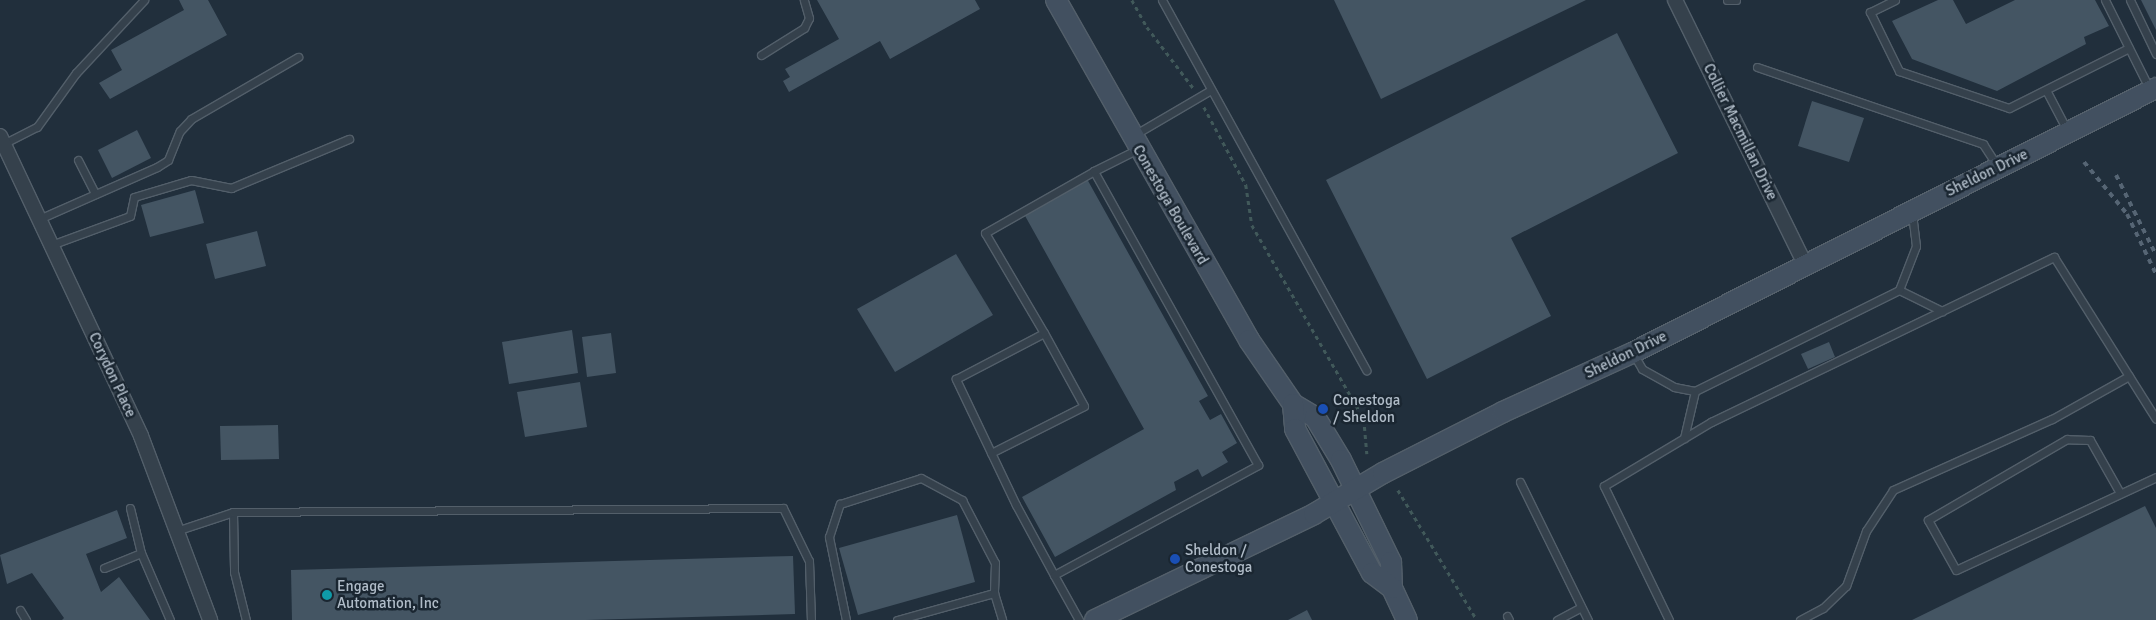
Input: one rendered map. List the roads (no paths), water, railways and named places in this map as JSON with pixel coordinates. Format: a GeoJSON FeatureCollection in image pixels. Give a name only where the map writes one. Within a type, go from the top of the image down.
{"type":"FeatureCollection","features":[{"type":"Feature","properties":{"kind":"street","name":"Conestoga Boulevard"},"geometry":{"type":"LineString","coordinates":[[1056,0],[1249,340],[1293,404],[1315,417],[1356,489],[1391,562],[1392,588],[1407,620]]}},
{"type":"Feature","properties":{"kind":"street","name":"Collier Macmillan Drive"},"geometry":{"type":"LineString","coordinates":[[1675,0],[1804,264]]}},
{"type":"Feature","properties":{"kind":"street","name":"Sheldon Drive"},"geometry":{"type":"LineString","coordinates":[[1094,620],[1335,502],[1356,489],[1503,412],[1632,353],[1804,264],[2153,90]]}},
{"type":"Feature","properties":{"kind":"street","name":"Corydon Place"},"geometry":{"type":"LineString","coordinates":[[1,141],[141,436],[210,620]]}},
{"type":"Feature","properties":{"kind":"street","name":"Conestoga Boulevard"},"geometry":{"type":"LineString","coordinates":[[1293,404],[1295,429],[1372,573],[1392,588]]}},
{"type":"Feature","properties":{"kind":"lane"},"geometry":{"type":"LineString","coordinates":[[1,141],[37,127],[76,73],[144,0]]}},
{"type":"Feature","properties":{"kind":"lane"},"geometry":{"type":"LineString","coordinates":[[761,55],[804,28],[809,18],[804,0]]}},
{"type":"Feature","properties":{"kind":"lane"},"geometry":{"type":"LineString","coordinates":[[1162,0],[1366,370]]}},
{"type":"Feature","properties":{"kind":"lane"},"geometry":{"type":"LineString","coordinates":[[1727,0],[1736,0]]}},
{"type":"Feature","properties":{"kind":"lane"},"geometry":{"type":"LineString","coordinates":[[1895,0],[1870,12],[1899,71],[2009,108],[2129,48]]}},
{"type":"Feature","properties":{"kind":"lane"},"geometry":{"type":"LineString","coordinates":[[2105,0],[2153,90]]}},
{"type":"Feature","properties":{"kind":"lane"},"geometry":{"type":"LineString","coordinates":[[2130,0],[2156,54]]}},
{"type":"Feature","properties":{"kind":"lane"},"geometry":{"type":"LineString","coordinates":[[39,219],[168,160],[180,132],[191,119],[298,57]]}},
{"type":"Feature","properties":{"kind":"lane"},"geometry":{"type":"LineString","coordinates":[[1757,67],[1983,144],[1998,167]]}},
{"type":"Feature","properties":{"kind":"lane"},"geometry":{"type":"LineString","coordinates":[[991,453],[1084,406],[1044,333],[985,233],[1022,209],[1094,171],[1198,97],[1211,90]]}},
{"type":"Feature","properties":{"kind":"lane"},"geometry":{"type":"LineString","coordinates":[[2046,90],[2068,132]]}},
{"type":"Feature","properties":{"kind":"lane"},"geometry":{"type":"LineString","coordinates":[[51,245],[130,216],[134,197],[191,180],[231,188],[349,140]]}},
{"type":"Feature","properties":{"kind":"lane"},"geometry":{"type":"LineString","coordinates":[[78,160],[95,194]]}},
{"type":"Feature","properties":{"kind":"lane"},"geometry":{"type":"LineString","coordinates":[[1054,575],[1258,465],[1094,171]]}},
{"type":"Feature","properties":{"kind":"lane"},"geometry":{"type":"LineString","coordinates":[[1632,353],[1642,369],[1674,387],[1695,392],[1899,290],[1916,246],[1912,211]]}},
{"type":"Feature","properties":{"kind":"lane"},"geometry":{"type":"LineString","coordinates":[[1669,620],[1604,486],[1711,422],[2054,257],[2156,419]]}},
{"type":"Feature","properties":{"kind":"lane"},"geometry":{"type":"LineString","coordinates":[[1899,290],[1942,311]]}},
{"type":"Feature","properties":{"kind":"lane"},"geometry":{"type":"LineString","coordinates":[[1044,333],[956,379],[1016,505],[1079,620]]}},
{"type":"Feature","properties":{"kind":"lane"},"geometry":{"type":"LineString","coordinates":[[1800,620],[1823,608],[1846,586],[1866,531],[1893,490],[2052,419],[2129,376]]}},
{"type":"Feature","properties":{"kind":"lane"},"geometry":{"type":"LineString","coordinates":[[1684,438],[1695,392]]}},
{"type":"Feature","properties":{"kind":"lane"},"geometry":{"type":"LineString","coordinates":[[2120,493],[2090,440],[2067,439],[1928,520],[1956,570],[2156,477]]}},
{"type":"Feature","properties":{"kind":"lane"},"geometry":{"type":"LineString","coordinates":[[846,620],[828,537],[840,504],[921,478],[962,500],[995,563],[994,593],[1002,620]]}},
{"type":"Feature","properties":{"kind":"lane"},"geometry":{"type":"LineString","coordinates":[[1520,482],[1588,620]]}},
{"type":"Feature","properties":{"kind":"lane"},"geometry":{"type":"LineString","coordinates":[[130,508],[141,553],[170,620]]}},
{"type":"Feature","properties":{"kind":"lane"},"geometry":{"type":"LineString","coordinates":[[176,531],[234,512],[783,508],[809,560],[811,620]]}},
{"type":"Feature","properties":{"kind":"lane"},"geometry":{"type":"LineString","coordinates":[[234,512],[234,572],[246,620]]}},
{"type":"Feature","properties":{"kind":"lane"},"geometry":{"type":"LineString","coordinates":[[104,568],[141,553]]}},
{"type":"Feature","properties":{"kind":"lane"},"geometry":{"type":"LineString","coordinates":[[897,620],[994,593]]}},
{"type":"Feature","properties":{"kind":"lane"},"geometry":{"type":"LineString","coordinates":[[1557,620],[1581,607]]}},
{"type":"Feature","properties":{"kind":"lane"},"geometry":{"type":"LineString","coordinates":[[20,610],[26,620]]}},
{"type":"Feature","properties":{"kind":"railway"},"geometry":{"type":"LineString","coordinates":[[2084,162],[2127,214],[2156,274]]}},
{"type":"Feature","properties":{"kind":"railway"},"geometry":{"type":"LineString","coordinates":[[2116,175],[2156,255]]}},
{"type":"Feature","properties":{"kind":"place","name":"Conestoga / Sheldon"},"geometry":{"type":"Point","coordinates":[1323,409]}},
{"type":"Feature","properties":{"kind":"place","name":"Sheldon / Conestoga"},"geometry":{"type":"Point","coordinates":[1175,559]}},
{"type":"Feature","properties":{"kind":"place","name":"Engage Automation, Inc"},"geometry":{"type":"Point","coordinates":[327,595]}}]}
